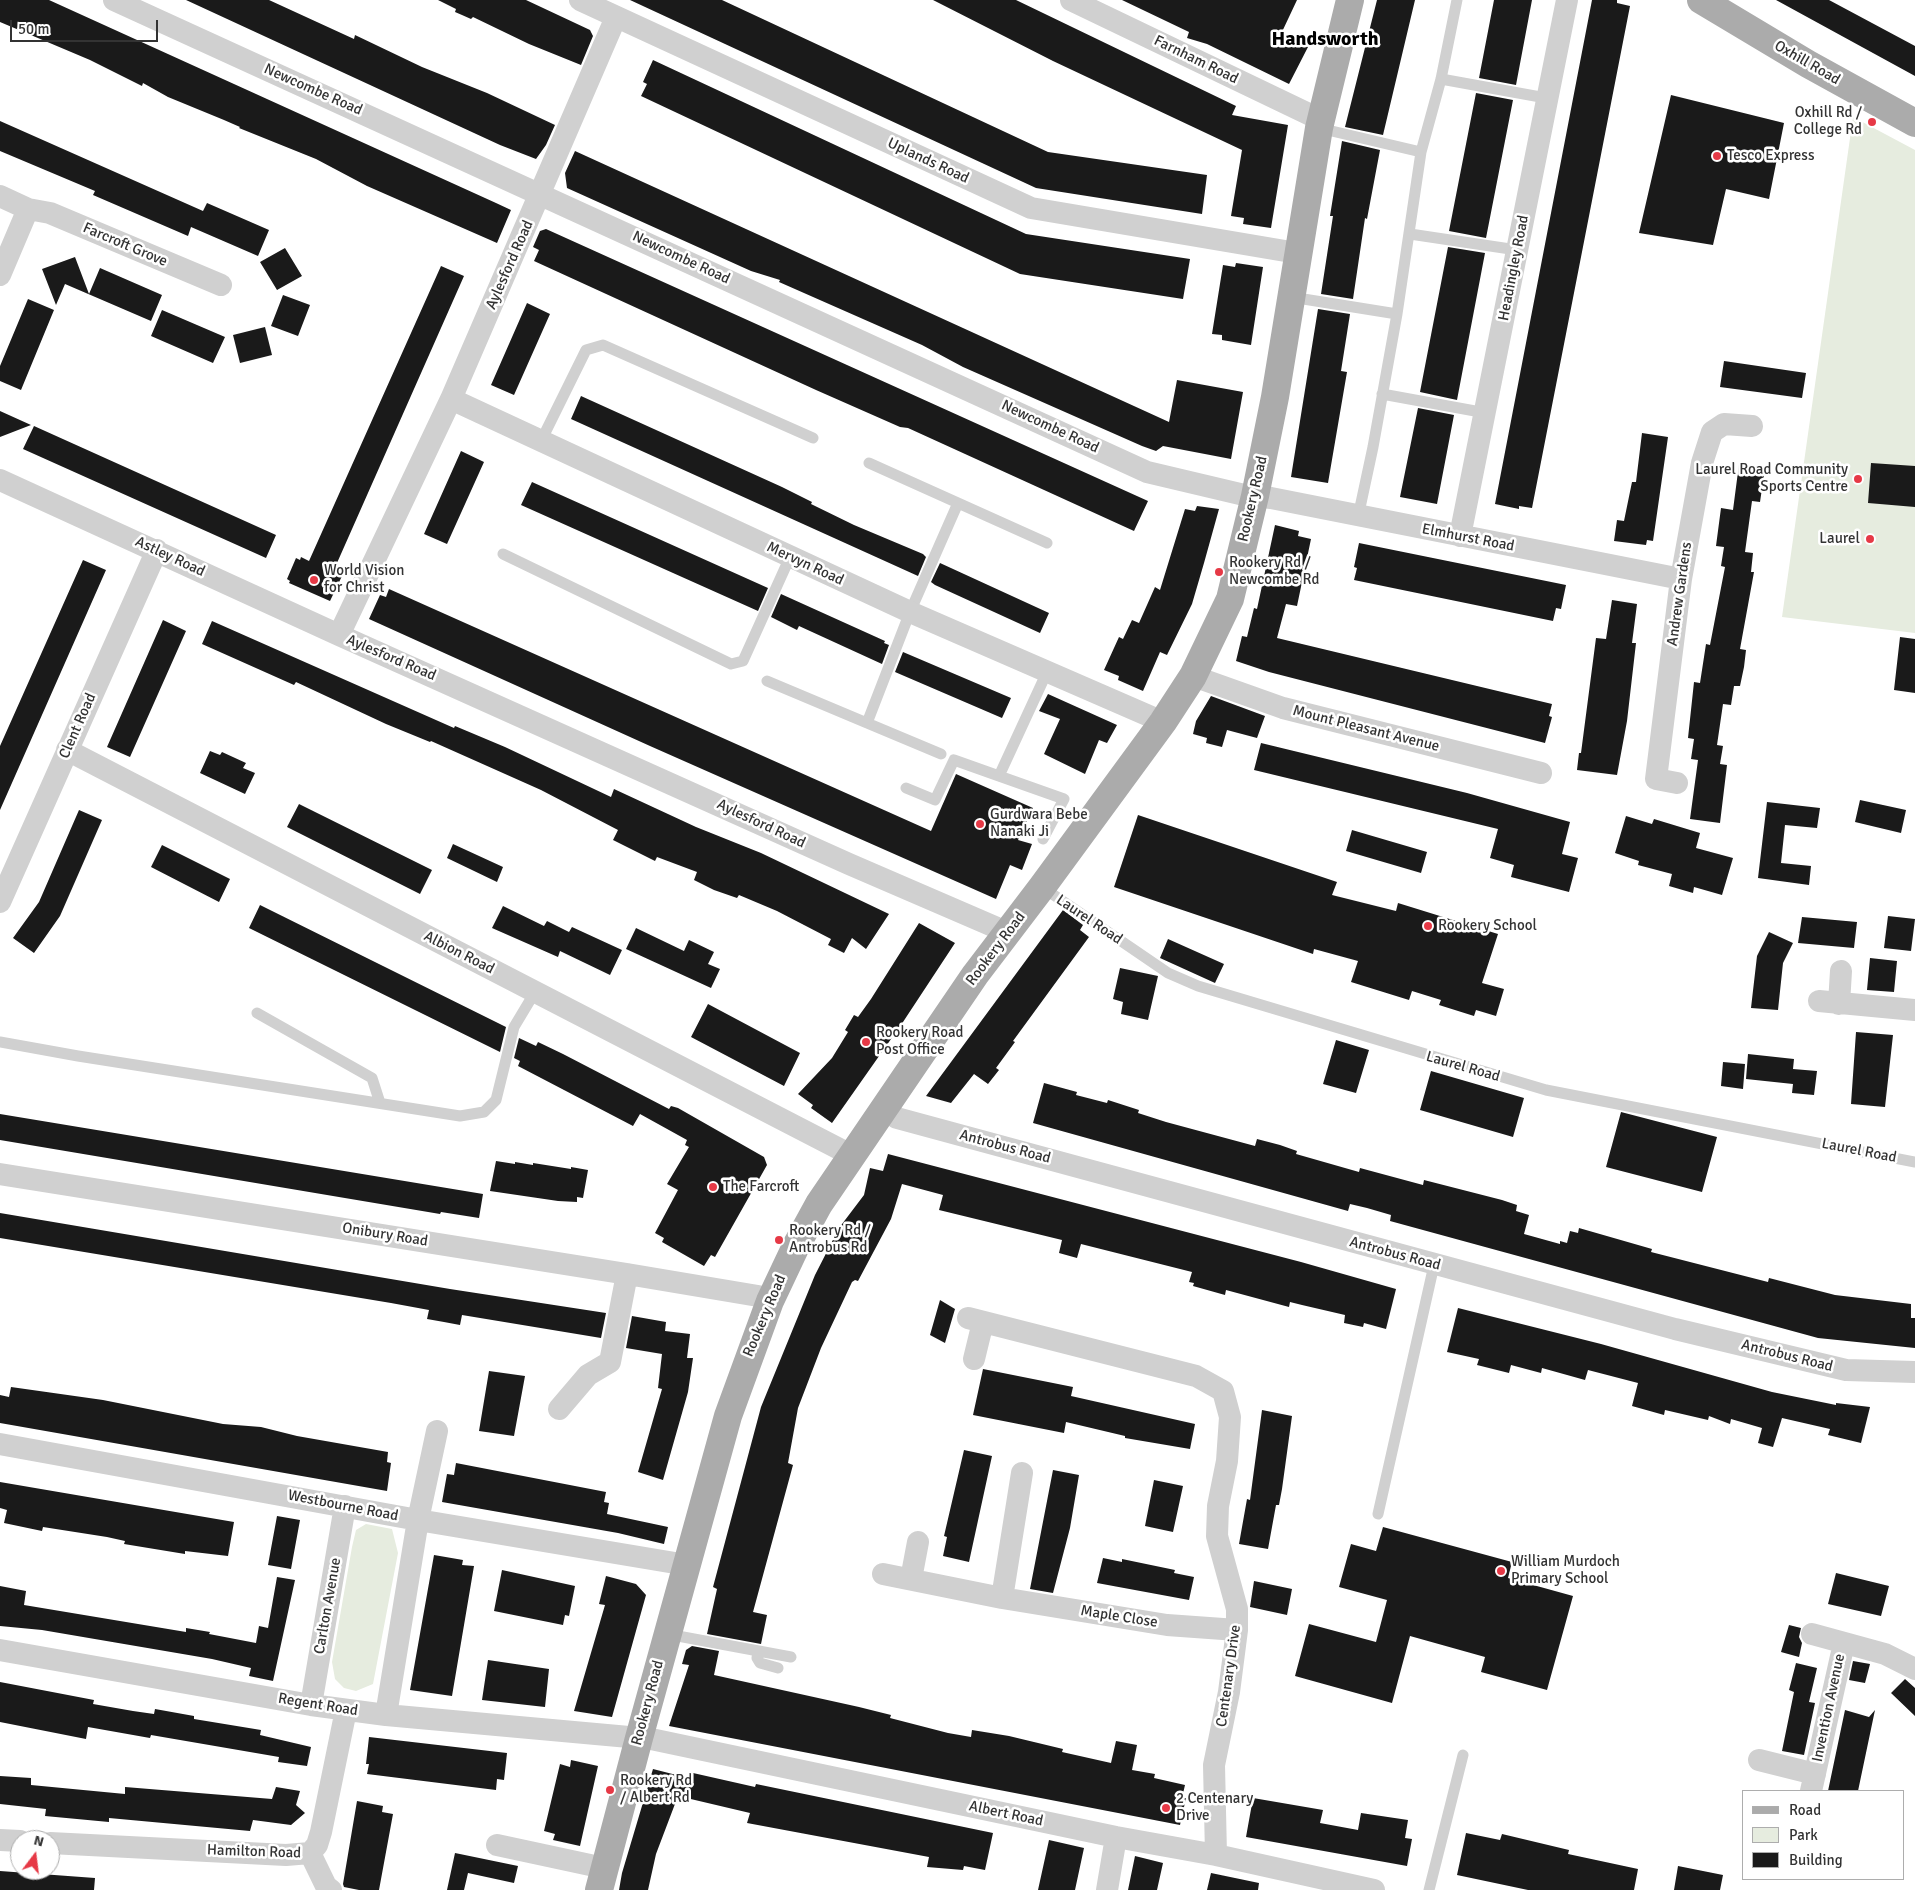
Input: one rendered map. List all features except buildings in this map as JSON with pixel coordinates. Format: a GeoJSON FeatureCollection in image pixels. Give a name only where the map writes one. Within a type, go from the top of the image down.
{"type":"FeatureCollection","features":[{"type":"Feature","properties":{"kind":"main road","name":"Rookery Road"},"geometry":{"type":"LineString","coordinates":[[602,1879],[667,1634],[728,1416],[770,1301],[819,1204],[882,1108],[975,975],[1042,888],[1162,722],[1193,676],[1230,599],[1255,496],[1292,297],[1297,253],[1320,124],[1350,0]]}},
{"type":"Feature","properties":{"kind":"main road","name":"Oxhill Road"},"geometry":{"type":"LineString","coordinates":[[1700,0],[1808,64],[1915,123]]}},
{"type":"Feature","properties":{"kind":"street","name":"Newcombe Road"},"geometry":{"type":"LineString","coordinates":[[114,0],[1147,472],[1255,496]]}},
{"type":"Feature","properties":{"kind":"street","name":"Uplands Road"},"geometry":{"type":"LineString","coordinates":[[580,0],[1030,208],[1297,253]]}},
{"type":"Feature","properties":{"kind":"street","name":"Farnham Road"},"geometry":{"type":"LineString","coordinates":[[1070,0],[1320,124]]}},
{"type":"Feature","properties":{"kind":"street","name":"Headingley Road"},"geometry":{"type":"LineString","coordinates":[[1460,536],[1567,0]]}},
{"type":"Feature","properties":{"kind":"street","name":"Aylesford Road"},"geometry":{"type":"LineString","coordinates":[[616,17],[451,400],[339,635],[849,864],[995,927],[1006,934]]}},
{"type":"Feature","properties":{"kind":"street","name":"Farcroft Grove"},"geometry":{"type":"LineString","coordinates":[[0,196],[28,209],[50,213],[221,285]]}},
{"type":"Feature","properties":{"kind":"street"},"geometry":{"type":"LineString","coordinates":[[0,275],[28,209]]}},
{"type":"Feature","properties":{"kind":"street","name":"Mervyn Road"},"geometry":{"type":"LineString","coordinates":[[451,400],[910,612],[1162,722]]}},
{"type":"Feature","properties":{"kind":"street","name":"Andrew Gardens"},"geometry":{"type":"LineString","coordinates":[[1677,783],[1656,779],[1680,580],[1702,463],[1712,432],[1724,424],[1752,426]]}},
{"type":"Feature","properties":{"kind":"street","name":"Astley Road"},"geometry":{"type":"LineString","coordinates":[[0,480],[157,550],[339,635]]}},
{"type":"Feature","properties":{"kind":"street","name":"Elmhurst Road"},"geometry":{"type":"LineString","coordinates":[[1255,496],[1680,580]]}},
{"type":"Feature","properties":{"kind":"street","name":"Clent Road"},"geometry":{"type":"LineString","coordinates":[[0,902],[157,550]]}},
{"type":"Feature","properties":{"kind":"street","name":"Mount Pleasant Avenue"},"geometry":{"type":"LineString","coordinates":[[1193,676],[1284,708],[1542,773]]}},
{"type":"Feature","properties":{"kind":"street","name":"Albion Road"},"geometry":{"type":"LineString","coordinates":[[67,750],[851,1156]]}},
{"type":"Feature","properties":{"kind":"street"},"geometry":{"type":"LineString","coordinates":[[1841,971],[1829,1003],[1915,1010]]}},
{"type":"Feature","properties":{"kind":"street","name":"Antrobus Road"},"geometry":{"type":"LineString","coordinates":[[882,1108],[897,1118],[1675,1329],[1846,1370],[1915,1372]]}},
{"type":"Feature","properties":{"kind":"street","name":"Onibury Road"},"geometry":{"type":"LineString","coordinates":[[0,1174],[627,1274],[758,1296],[770,1301]]}},
{"type":"Feature","properties":{"kind":"street"},"geometry":{"type":"LineString","coordinates":[[559,1410],[588,1375],[610,1362],[627,1274]]}},
{"type":"Feature","properties":{"kind":"street","name":"Centenary Drive"},"geometry":{"type":"LineString","coordinates":[[974,1359],[976,1320],[1196,1376],[1223,1391],[1230,1417],[1227,1462],[1218,1506],[1217,1536],[1238,1609],[1229,1692],[1214,1764],[1216,1855]]}},
{"type":"Feature","properties":{"kind":"street"},"geometry":{"type":"LineString","coordinates":[[386,1714],[418,1520],[436,1431]]}},
{"type":"Feature","properties":{"kind":"street","name":"Westbourne Road"},"geometry":{"type":"LineString","coordinates":[[0,1444],[418,1520],[687,1565]]}},
{"type":"Feature","properties":{"kind":"street"},"geometry":{"type":"LineString","coordinates":[[1002,1598],[1022,1473]]}},
{"type":"Feature","properties":{"kind":"street","name":"Carlton Avenue"},"geometry":{"type":"LineString","coordinates":[[311,1705],[345,1506]]}},
{"type":"Feature","properties":{"kind":"street"},"geometry":{"type":"LineString","coordinates":[[911,1579],[918,1542]]}},
{"type":"Feature","properties":{"kind":"street","name":"Maple Close"},"geometry":{"type":"LineString","coordinates":[[883,1574],[1002,1598],[1167,1625],[1237,1630]]}},
{"type":"Feature","properties":{"kind":"street","name":"Invention Avenue"},"geometry":{"type":"LineString","coordinates":[[1812,1634],[1885,1654],[1915,1669]]}},
{"type":"Feature","properties":{"kind":"street","name":"Invention Avenue"},"geometry":{"type":"LineString","coordinates":[[1759,1760],[1813,1782],[1844,1642]]}},
{"type":"Feature","properties":{"kind":"street","name":"Regent Road"},"geometry":{"type":"LineString","coordinates":[[0,1650],[346,1710],[639,1738]]}},
{"type":"Feature","properties":{"kind":"street","name":"Hamilton Road"},"geometry":{"type":"LineString","coordinates":[[60,1844],[286,1855],[310,1854],[317,1845],[321,1832],[346,1710]]}},
{"type":"Feature","properties":{"kind":"street","name":"Albert Road"},"geometry":{"type":"LineString","coordinates":[[639,1738],[1116,1837],[1216,1855],[1374,1890]]}},
{"type":"Feature","properties":{"kind":"street"},"geometry":{"type":"LineString","coordinates":[[1107,1890],[1116,1837]]}},
{"type":"Feature","properties":{"kind":"street"},"geometry":{"type":"LineString","coordinates":[[497,1845],[602,1879]]}},
{"type":"Feature","properties":{"kind":"street"},"geometry":{"type":"LineString","coordinates":[[310,1854],[326,1886],[331,1890]]}},
{"type":"Feature","properties":{"kind":"lane"},"geometry":{"type":"LineString","coordinates":[[1358,517],[1397,314],[1422,152],[1457,0]]}},
{"type":"Feature","properties":{"kind":"lane"},"geometry":{"type":"LineString","coordinates":[[1440,79],[1546,98]]}},
{"type":"Feature","properties":{"kind":"lane"},"geometry":{"type":"LineString","coordinates":[[1320,124],[1422,152]]}},
{"type":"Feature","properties":{"kind":"lane"},"geometry":{"type":"LineString","coordinates":[[1410,234],[1517,250]]}},
{"type":"Feature","properties":{"kind":"lane"},"geometry":{"type":"LineString","coordinates":[[1292,297],[1397,314]]}},
{"type":"Feature","properties":{"kind":"lane"},"geometry":{"type":"LineString","coordinates":[[541,441],[586,350],[603,345],[813,438]]}},
{"type":"Feature","properties":{"kind":"lane"},"geometry":{"type":"LineString","coordinates":[[1382,394],[1486,413]]}},
{"type":"Feature","properties":{"kind":"lane"},"geometry":{"type":"LineString","coordinates":[[869,463],[1046,543]]}},
{"type":"Feature","properties":{"kind":"lane"},"geometry":{"type":"LineString","coordinates":[[867,722],[910,612],[958,504]]}},
{"type":"Feature","properties":{"kind":"lane"},"geometry":{"type":"LineString","coordinates":[[502,554],[731,664],[743,661],[790,557]]}},
{"type":"Feature","properties":{"kind":"lane"},"geometry":{"type":"LineString","coordinates":[[999,776],[1047,672]]}},
{"type":"Feature","properties":{"kind":"lane"},"geometry":{"type":"LineString","coordinates":[[767,681],[941,754]]}},
{"type":"Feature","properties":{"kind":"lane"},"geometry":{"type":"LineString","coordinates":[[906,788],[935,800],[954,760],[1064,799],[1043,839]]}},
{"type":"Feature","properties":{"kind":"lane","name":"Laurel Road"},"geometry":{"type":"LineString","coordinates":[[1042,888],[1168,973],[1198,986],[1406,1050],[1546,1090],[1915,1162]]}},
{"type":"Feature","properties":{"kind":"lane"},"geometry":{"type":"LineString","coordinates":[[0,1042],[460,1116],[484,1112],[496,1100],[514,1027],[535,992]]}},
{"type":"Feature","properties":{"kind":"lane"},"geometry":{"type":"LineString","coordinates":[[257,1013],[372,1078],[380,1103]]}},
{"type":"Feature","properties":{"kind":"lane"},"geometry":{"type":"LineString","coordinates":[[1378,1514],[1434,1265]]}},
{"type":"Feature","properties":{"kind":"lane"},"geometry":{"type":"LineString","coordinates":[[667,1634],[791,1657]]}},
{"type":"Feature","properties":{"kind":"lane"},"geometry":{"type":"LineString","coordinates":[[758,1651],[760,1663],[778,1668]]}},
{"type":"Feature","properties":{"kind":"lane"},"geometry":{"type":"LineString","coordinates":[[1430,1890],[1463,1754]]}},
{"type":"Feature","properties":{"kind":"green space","name":"Laurel Road Community Sports Centre"},"geometry":{"type":"Polygon","coordinates":[[[1853,117],[1915,150],[1915,633],[1782,617],[1853,117]]]}},
{"type":"Feature","properties":{"kind":"green space"},"geometry":{"type":"Polygon","coordinates":[[[366,1524],[392,1529],[398,1553],[373,1684],[356,1691],[344,1688],[335,1679],[332,1662],[356,1530],[366,1524]]]}},
{"type":"Feature","properties":{"kind":"place","name":"Oxhill Rd / College Rd"},"geometry":{"type":"Point","coordinates":[1872,122]}},
{"type":"Feature","properties":{"kind":"place","name":"Tesco Express"},"geometry":{"type":"Point","coordinates":[1717,156]}},
{"type":"Feature","properties":{"kind":"place","name":"Laurel Road Community Sports Centre"},"geometry":{"type":"Point","coordinates":[1858,479]}},
{"type":"Feature","properties":{"kind":"place","name":"Laurel"},"geometry":{"type":"Point","coordinates":[1870,539]}},
{"type":"Feature","properties":{"kind":"place","name":"Rookery Rd / Newcombe Rd"},"geometry":{"type":"Point","coordinates":[1219,572]}},
{"type":"Feature","properties":{"kind":"place","name":"World Vision for Christ"},"geometry":{"type":"Point","coordinates":[314,580]}},
{"type":"Feature","properties":{"kind":"place","name":"Gurdwara Bebe Nanaki Ji"},"geometry":{"type":"Point","coordinates":[980,824]}},
{"type":"Feature","properties":{"kind":"place","name":"Rookery School"},"geometry":{"type":"Point","coordinates":[1428,926]}},
{"type":"Feature","properties":{"kind":"place","name":"Rookery Road Post Office"},"geometry":{"type":"Point","coordinates":[866,1042]}},
{"type":"Feature","properties":{"kind":"place","name":"The Farcroft"},"geometry":{"type":"Point","coordinates":[713,1187]}},
{"type":"Feature","properties":{"kind":"place","name":"Rookery Rd / Antrobus Rd"},"geometry":{"type":"Point","coordinates":[779,1240]}},
{"type":"Feature","properties":{"kind":"place","name":"William Murdoch Primary School"},"geometry":{"type":"Point","coordinates":[1501,1571]}},
{"type":"Feature","properties":{"kind":"place","name":"Rookery Rd / Albert Rd"},"geometry":{"type":"Point","coordinates":[610,1790]}},
{"type":"Feature","properties":{"kind":"place","name":"2 Centenary Drive"},"geometry":{"type":"Point","coordinates":[1166,1808]}},
{"type":"Feature","properties":{"kind":"district","name":"Handsworth"},"geometry":{"type":"Point","coordinates":[1325,40]}}]}
